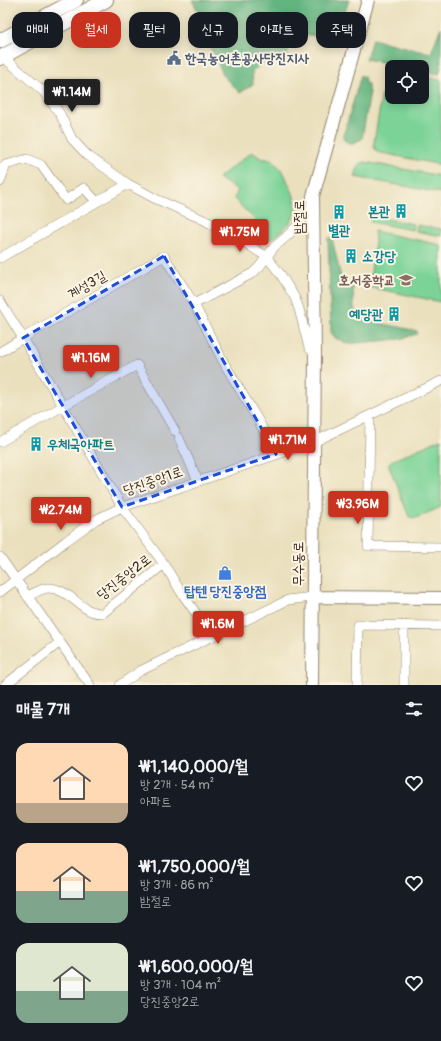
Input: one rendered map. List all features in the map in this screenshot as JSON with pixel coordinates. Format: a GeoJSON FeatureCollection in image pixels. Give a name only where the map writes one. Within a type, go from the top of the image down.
{"type":"FeatureCollection","features":[{"type":"Feature","properties":{"kind":"main road"},"geometry":{"type":"LineString","coordinates":[[0,41],[76,0]]}},
{"type":"Feature","properties":{"kind":"main road"},"geometry":{"type":"LineString","coordinates":[[1,57],[106,0]]}},
{"type":"Feature","properties":{"kind":"street","name":"밤절로"},"geometry":{"type":"LineString","coordinates":[[314,442],[315,353],[313,196],[368,0]]}},
{"type":"Feature","properties":{"kind":"street"},"geometry":{"type":"LineString","coordinates":[[1,57],[44,92],[60,114],[72,139],[88,156],[128,184],[156,199],[204,220],[236,237],[267,257],[281,275],[295,298],[309,348],[315,353]]}},
{"type":"Feature","properties":{"kind":"street"},"geometry":{"type":"LineString","coordinates":[[0,182],[3,167],[27,159],[41,165],[66,200],[84,188],[97,202]]}},
{"type":"Feature","properties":{"kind":"street"},"geometry":{"type":"LineString","coordinates":[[0,258],[128,184]]}},
{"type":"Feature","properties":{"kind":"street"},"geometry":{"type":"LineString","coordinates":[[276,454],[258,420],[224,363],[194,304],[253,273],[274,247],[298,225],[313,205]]}},
{"type":"Feature","properties":{"kind":"street","name":"계성3길"},"geometry":{"type":"LineString","coordinates":[[0,352],[164,256],[194,304]]}},
{"type":"Feature","properties":{"kind":"street"},"geometry":{"type":"LineString","coordinates":[[0,301],[122,507],[164,564]]}},
{"type":"Feature","properties":{"kind":"street","name":"당진중앙1로"},"geometry":{"type":"LineString","coordinates":[[63,406],[137,365],[177,434],[198,481]]}},
{"type":"Feature","properties":{"kind":"street","name":"당진중앙1로"},"geometry":{"type":"LineString","coordinates":[[0,592],[95,520],[122,507],[314,442],[441,381]]}},
{"type":"Feature","properties":{"kind":"street"},"geometry":{"type":"LineString","coordinates":[[0,442],[63,406]]}},
{"type":"Feature","properties":{"kind":"street"},"geometry":{"type":"LineString","coordinates":[[370,416],[368,546],[441,547]]}},
{"type":"Feature","properties":{"kind":"street","name":"무수동로"},"geometry":{"type":"LineString","coordinates":[[312,685],[314,442]]}},
{"type":"Feature","properties":{"kind":"street"},"geometry":{"type":"LineString","coordinates":[[0,557],[90,685]]}},
{"type":"Feature","properties":{"kind":"street","name":"당진중앙2로"},"geometry":{"type":"LineString","coordinates":[[27,596],[46,588],[59,589],[96,614],[103,613],[164,564],[180,592],[212,636]]}},
{"type":"Feature","properties":{"kind":"street"},"geometry":{"type":"LineString","coordinates":[[120,685],[140,671],[288,600],[312,596],[441,598]]}},
{"type":"Feature","properties":{"kind":"street"},"geometry":{"type":"LineString","coordinates":[[357,685],[358,625],[441,626]]}},
{"type":"Feature","properties":{"kind":"street"},"geometry":{"type":"LineString","coordinates":[[404,625],[404,685]]}},
{"type":"Feature","properties":{"kind":"street"},"geometry":{"type":"LineString","coordinates":[[4,685],[60,642]]}},
{"type":"Feature","properties":{"kind":"highlighted area"},"geometry":{"type":"Polygon","coordinates":[[[164,256],[276,454],[122,507],[23,338],[164,256]]]}},
{"type":"Feature","properties":{"kind":"green space"},"geometry":{"type":"Polygon","coordinates":[[[192,0],[349,0],[345,12],[316,12],[316,36],[308,35],[308,12],[246,12],[246,48],[288,48],[287,60],[270,58],[252,71],[253,84],[240,93],[225,78],[210,48],[238,48],[238,12],[198,12],[192,0]]]}},
{"type":"Feature","properties":{"kind":"green space"},"geometry":{"type":"Polygon","coordinates":[[[441,27],[441,67],[439,74],[429,72],[429,60],[385,60],[385,63],[366,59],[372,39],[431,53],[441,27]]]}},
{"type":"Feature","properties":{"kind":"green space"},"geometry":{"type":"Polygon","coordinates":[[[361,75],[365,78],[364,82],[368,84],[368,92],[370,92],[362,139],[351,144],[344,140],[343,137],[361,75]]]}},
{"type":"Feature","properties":{"kind":"green space"},"geometry":{"type":"Polygon","coordinates":[[[385,76],[385,104],[429,104],[429,78],[441,80],[441,165],[377,152],[374,147],[385,76]]]}},
{"type":"Feature","properties":{"kind":"green space"},"geometry":{"type":"Polygon","coordinates":[[[252,152],[262,159],[271,159],[281,169],[293,194],[295,203],[295,210],[290,223],[270,240],[266,236],[265,230],[234,199],[238,190],[218,178],[252,152]]]}},
{"type":"Feature","properties":{"kind":"green space"},"geometry":{"type":"Polygon","coordinates":[[[365,162],[441,176],[441,193],[355,177],[359,164],[365,162]]]}},
{"type":"Feature","properties":{"kind":"green space"},"geometry":{"type":"Polygon","coordinates":[[[371,216],[413,224],[412,230],[371,222],[371,216]]]}},
{"type":"Feature","properties":{"kind":"green space"},"geometry":{"type":"Polygon","coordinates":[[[417,225],[441,229],[441,236],[416,231],[417,225]]]}},
{"type":"Feature","properties":{"kind":"green space"},"geometry":{"type":"Polygon","coordinates":[[[374,231],[441,245],[441,302],[369,287],[375,241],[374,231]]]}},
{"type":"Feature","properties":{"kind":"green space"},"geometry":{"type":"Polygon","coordinates":[[[328,238],[332,238],[342,282],[353,285],[354,309],[366,320],[417,331],[417,334],[400,339],[347,344],[334,337],[331,332],[328,238]]]}},
{"type":"Feature","properties":{"kind":"green space"},"geometry":{"type":"Polygon","coordinates":[[[441,439],[441,507],[416,518],[409,517],[389,463],[441,439]]]}},
{"type":"Feature","properties":{"kind":"place","name":"한국농어촌공사당진지사"},"geometry":{"type":"Point","coordinates":[174,58]}},
{"type":"Feature","properties":{"kind":"place","name":"본관"},"geometry":{"type":"Point","coordinates":[401,211]}},
{"type":"Feature","properties":{"kind":"place","name":"별관"},"geometry":{"type":"Point","coordinates":[339,212]}},
{"type":"Feature","properties":{"kind":"place","name":"소강당"},"geometry":{"type":"Point","coordinates":[351,256]}},
{"type":"Feature","properties":{"kind":"place","name":"호서중학교"},"geometry":{"type":"Point","coordinates":[406,280]}},
{"type":"Feature","properties":{"kind":"place","name":"예당관"},"geometry":{"type":"Point","coordinates":[394,314]}},
{"type":"Feature","properties":{"kind":"place","name":"우체국아파트"},"geometry":{"type":"Point","coordinates":[36,444]}},
{"type":"Feature","properties":{"kind":"place","name":"탑텐 당진중앙점"},"geometry":{"type":"Point","coordinates":[225,573]}}]}
